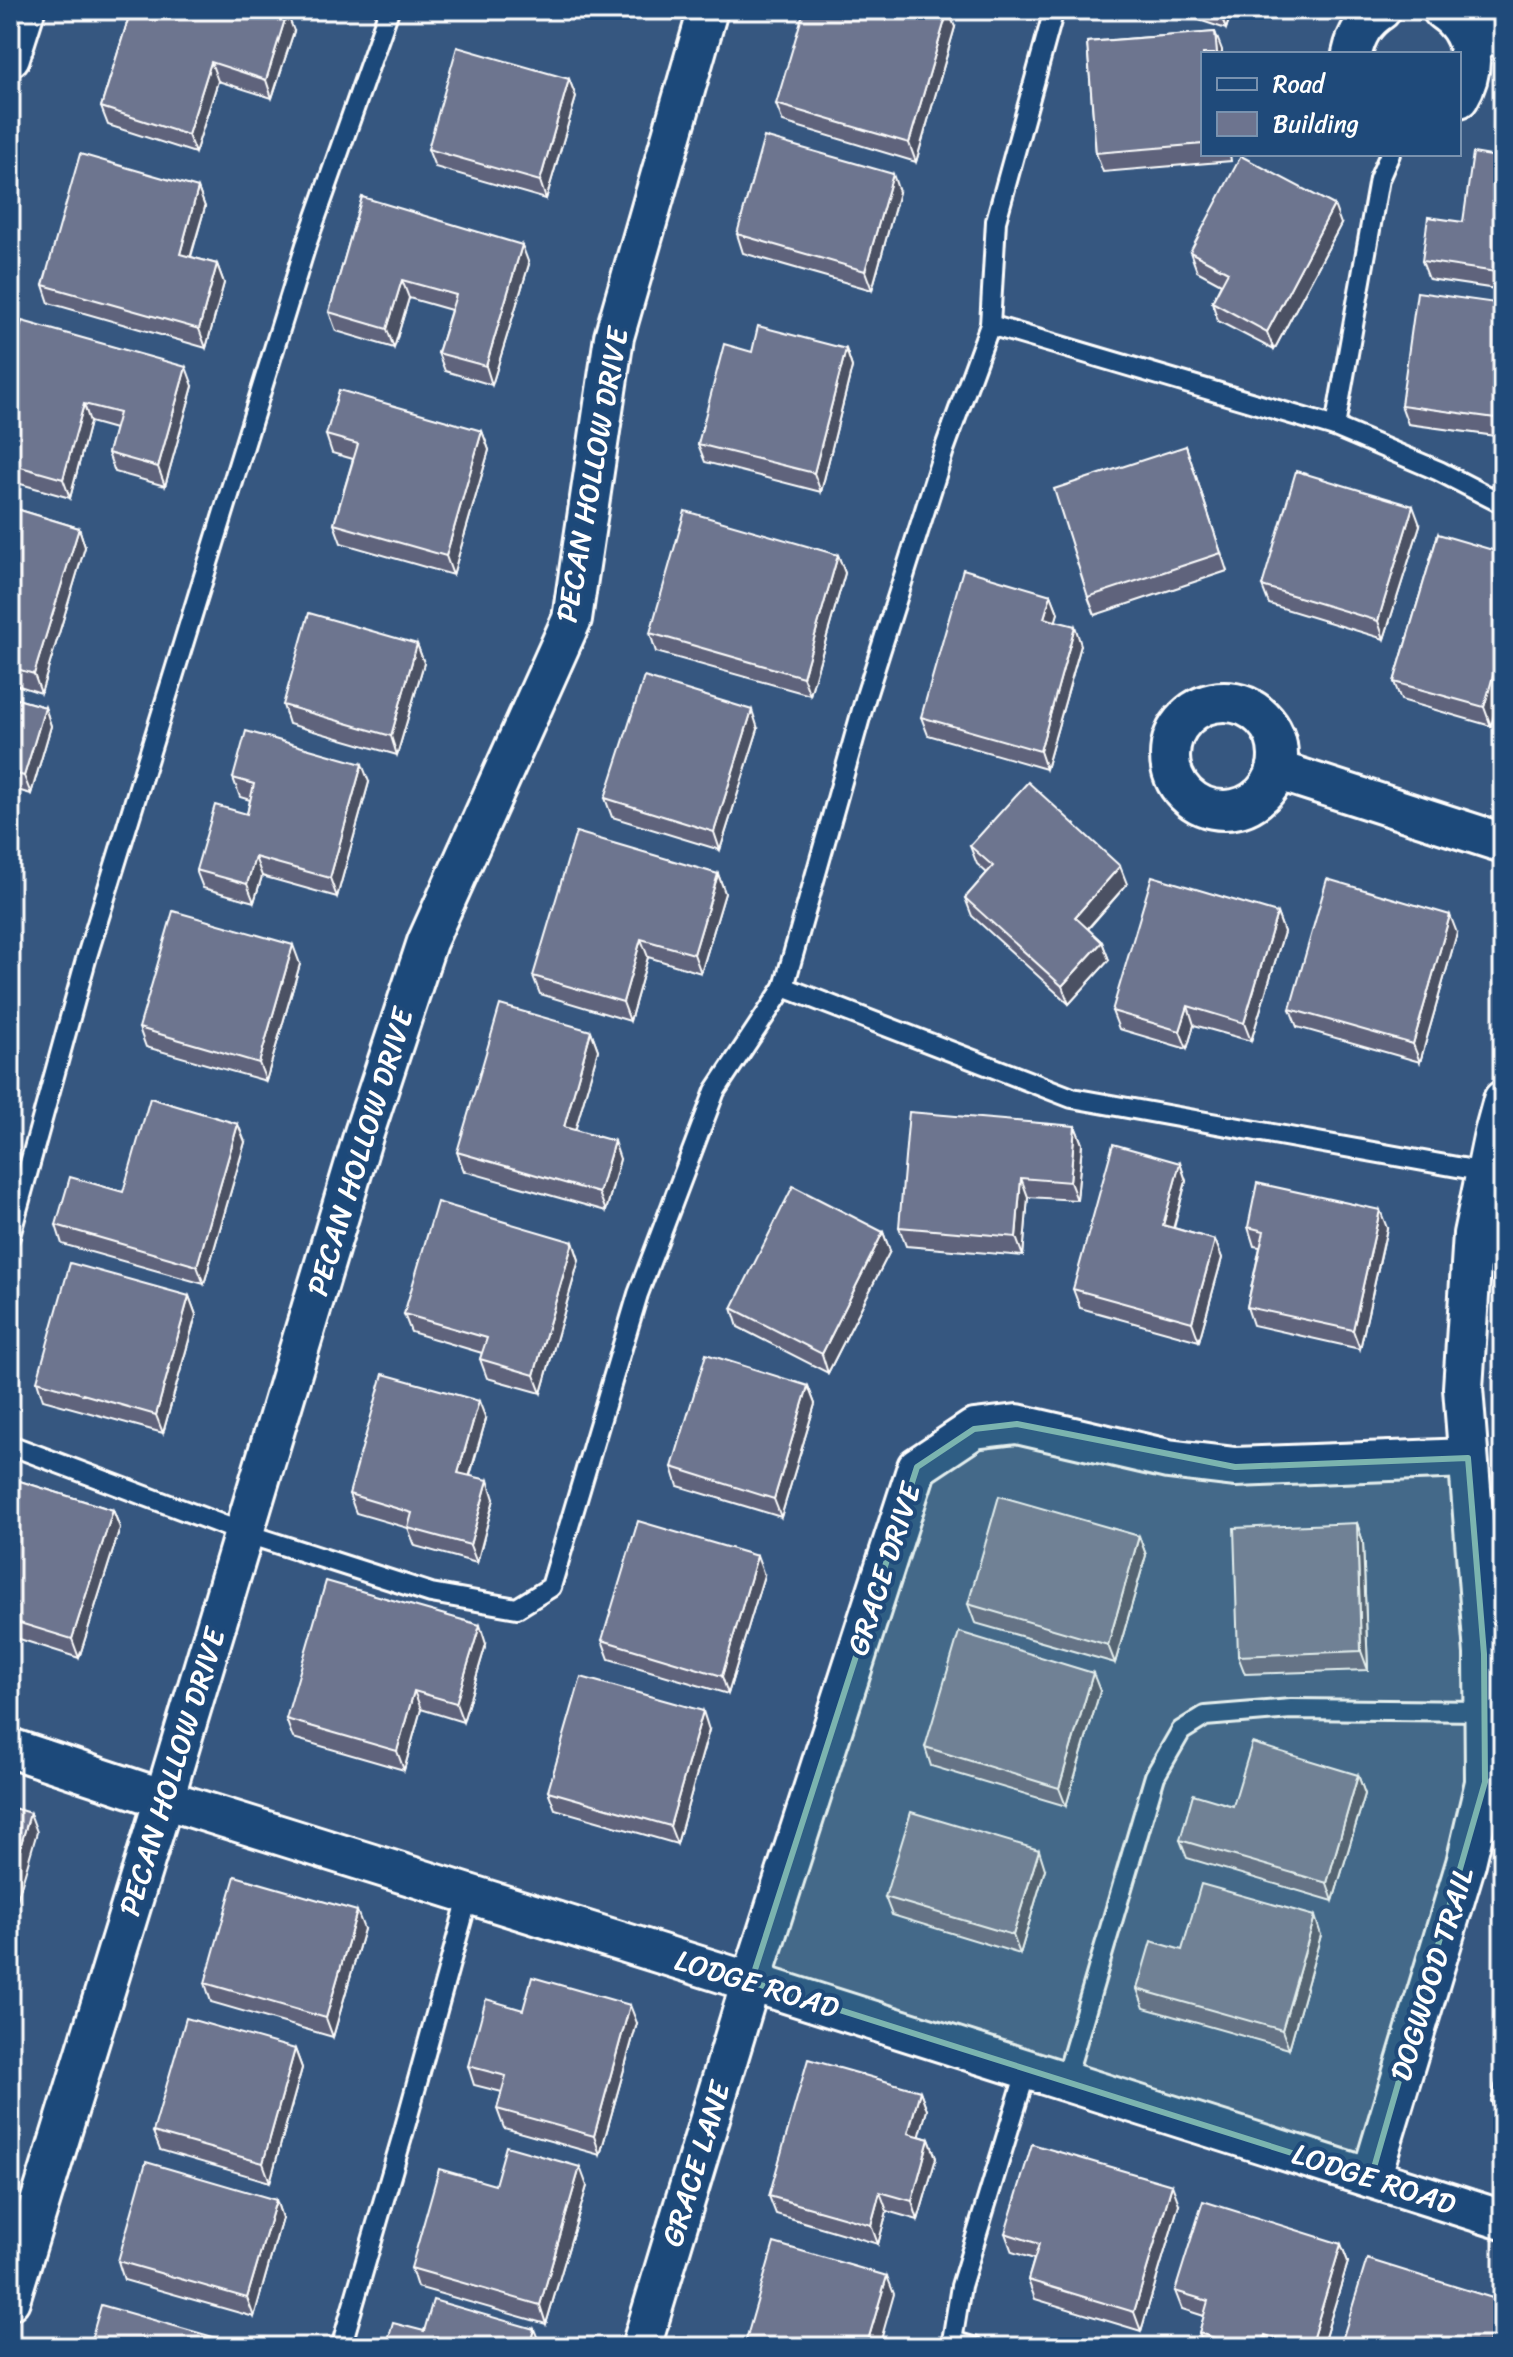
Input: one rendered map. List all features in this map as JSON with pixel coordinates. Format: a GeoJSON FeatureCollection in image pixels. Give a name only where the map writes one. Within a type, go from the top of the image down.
{"type":"FeatureCollection","features":[{"type":"Feature","properties":{"kind":"street"},"geometry":{"type":"LineString","coordinates":[[10,57],[25,10]]}},
{"type":"Feature","properties":{"kind":"street","name":"PECAN HOLLOW DRIVE"},"geometry":{"type":"LineString","coordinates":[[10,2300],[364,1133],[427,942],[572,619],[614,337],[708,10]]}},
{"type":"Feature","properties":{"kind":"street"},"geometry":{"type":"LineString","coordinates":[[1353,52],[1358,33],[1370,17],[1381,10]]}},
{"type":"Feature","properties":{"kind":"street"},"geometry":{"type":"LineString","coordinates":[[1442,10],[1460,26],[1469,44],[1472,64],[1461,94]]}},
{"type":"Feature","properties":{"kind":"street"},"geometry":{"type":"LineString","coordinates":[[1469,44],[1503,28]]}},
{"type":"Feature","properties":{"kind":"street"},"geometry":{"type":"LineString","coordinates":[[1276,770],[1503,843]]}},
{"type":"Feature","properties":{"kind":"street","name":"DOGWOOD TRAIL"},"geometry":{"type":"LineString","coordinates":[[1371,2178],[1466,1863],[1485,1782],[1484,1654],[1463,1388],[1473,1234],[1503,1100]]}},
{"type":"Feature","properties":{"kind":"street","name":"GRACE DRIVE"},"geometry":{"type":"LineString","coordinates":[[751,1982],[917,1467],[974,1429],[1017,1424],[1168,1459],[1235,1467],[1468,1458]]}},
{"type":"Feature","properties":{"kind":"street","name":"LODGE ROAD"},"geometry":{"type":"LineString","coordinates":[[10,1748],[1503,2220]]}},
{"type":"Feature","properties":{"kind":"street","name":"GRACE LANE"},"geometry":{"type":"LineString","coordinates":[[641,2347],[751,1982]]}},
{"type":"Feature","properties":{"kind":"lane"},"geometry":{"type":"LineString","coordinates":[[10,1236],[87,956],[306,245],[389,10]]}},
{"type":"Feature","properties":{"kind":"lane"},"geometry":{"type":"LineString","coordinates":[[10,1445],[244,1533],[431,1593],[517,1608],[551,1587],[638,1294],[715,1091],[784,987],[866,696],[944,450],[990,325],[996,221],[1054,10]]}},
{"type":"Feature","properties":{"kind":"lane"},"geometry":{"type":"LineString","coordinates":[[1335,427],[1379,179],[1389,156]]}},
{"type":"Feature","properties":{"kind":"lane"},"geometry":{"type":"LineString","coordinates":[[990,325],[1335,427],[1439,471],[1503,504]]}},
{"type":"Feature","properties":{"kind":"lane"},"geometry":{"type":"LineString","coordinates":[[784,987],[1072,1098],[1485,1172]]}},
{"type":"Feature","properties":{"kind":"lane"},"geometry":{"type":"LineString","coordinates":[[1065,2081],[1155,1776],[1181,1731],[1205,1716],[1291,1709],[1484,1711]]}},
{"type":"Feature","properties":{"kind":"lane"},"geometry":{"type":"LineString","coordinates":[[341,2347],[469,1894]]}},
{"type":"Feature","properties":{"kind":"lane"},"geometry":{"type":"LineString","coordinates":[[973,2347],[951,2344],[961,2286],[1027,2069]]}},
{"type":"Feature","properties":{"kind":"highlighted area"},"geometry":{"type":"Polygon","coordinates":[[[1017,1424],[1235,1467],[1468,1458],[1484,1654],[1485,1782],[1371,2178],[751,1982],[917,1467],[974,1429],[1017,1424]]]}},
{"type":"Feature","properties":{"kind":"building"},"geometry":{"type":"Polygon","coordinates":[[[131,10],[278,10],[287,13],[266,80],[211,62],[188,135],[101,107],[131,10]]]}},
{"type":"Feature","properties":{"kind":"building"},"geometry":{"type":"Polygon","coordinates":[[[804,10],[948,10],[909,143],[776,104],[804,10]]]}},
{"type":"Feature","properties":{"kind":"building"},"geometry":{"type":"Polygon","coordinates":[[[1215,32],[1217,52],[1201,52],[1201,144],[1096,153],[1087,42],[1215,32]]]}},
{"type":"Feature","properties":{"kind":"building"},"geometry":{"type":"Polygon","coordinates":[[[457,47],[569,79],[540,181],[428,149],[457,47]]]}},
{"type":"Feature","properties":{"kind":"building"},"geometry":{"type":"Polygon","coordinates":[[[764,137],[893,174],[865,271],[737,234],[764,137]]]}},
{"type":"Feature","properties":{"kind":"building"},"geometry":{"type":"Polygon","coordinates":[[[1473,153],[1503,158],[1503,273],[1422,261],[1428,217],[1463,222],[1473,153]]]}},
{"type":"Feature","properties":{"kind":"building"},"geometry":{"type":"Polygon","coordinates":[[[80,154],[198,188],[180,254],[217,264],[199,329],[43,285],[80,154]]]}},
{"type":"Feature","properties":{"kind":"building"},"geometry":{"type":"Polygon","coordinates":[[[1241,156],[1334,205],[1267,332],[1212,302],[1228,272],[1190,252],[1241,156]]]}},
{"type":"Feature","properties":{"kind":"building"},"geometry":{"type":"Polygon","coordinates":[[[362,197],[522,245],[486,366],[438,353],[456,295],[402,280],[387,329],[329,312],[362,197]]]}},
{"type":"Feature","properties":{"kind":"building"},"geometry":{"type":"Polygon","coordinates":[[[1417,292],[1503,304],[1503,419],[1401,405],[1417,292]]]}},
{"type":"Feature","properties":{"kind":"building"},"geometry":{"type":"Polygon","coordinates":[[[22,321],[186,367],[158,467],[108,453],[119,413],[84,404],[63,479],[10,464],[10,365],[22,321]]]}},
{"type":"Feature","properties":{"kind":"building"},"geometry":{"type":"Polygon","coordinates":[[[758,326],[846,349],[814,473],[698,444],[724,344],[752,352],[758,326]]]}},
{"type":"Feature","properties":{"kind":"building"},"geometry":{"type":"Polygon","coordinates":[[[339,390],[482,431],[446,556],[334,524],[358,444],[326,435],[339,390]]]}},
{"type":"Feature","properties":{"kind":"building"},"geometry":{"type":"Polygon","coordinates":[[[1186,446],[1221,553],[1088,597],[1054,489],[1186,446]]]}},
{"type":"Feature","properties":{"kind":"building"},"geometry":{"type":"Polygon","coordinates":[[[1296,471],[1413,506],[1378,621],[1262,586],[1296,471]]]}},
{"type":"Feature","properties":{"kind":"building"},"geometry":{"type":"Polygon","coordinates":[[[10,507],[79,528],[34,674],[10,667],[10,507]]]}},
{"type":"Feature","properties":{"kind":"building"},"geometry":{"type":"Polygon","coordinates":[[[685,511],[838,555],[803,677],[650,633],[685,511]]]}},
{"type":"Feature","properties":{"kind":"building"},"geometry":{"type":"Polygon","coordinates":[[[1438,534],[1503,553],[1503,642],[1484,707],[1394,682],[1438,534]]]}},
{"type":"Feature","properties":{"kind":"building"},"geometry":{"type":"Polygon","coordinates":[[[963,569],[1051,595],[1044,618],[1075,626],[1040,751],[921,717],[963,569]]]}},
{"type":"Feature","properties":{"kind":"building"},"geometry":{"type":"Polygon","coordinates":[[[309,613],[417,644],[391,736],[283,705],[309,613]]]}},
{"type":"Feature","properties":{"kind":"building"},"geometry":{"type":"Polygon","coordinates":[[[644,677],[752,710],[714,832],[605,798],[644,677]]]}},
{"type":"Feature","properties":{"kind":"building"},"geometry":{"type":"Polygon","coordinates":[[[10,697],[45,707],[24,776],[10,772],[10,697]]]}},
{"type":"Feature","properties":{"kind":"building"},"geometry":{"type":"Polygon","coordinates":[[[246,731],[362,764],[330,878],[255,857],[247,884],[196,870],[215,805],[247,814],[254,784],[233,778],[246,731]]]}},
{"type":"Feature","properties":{"kind":"building"},"geometry":{"type":"Polygon","coordinates":[[[1028,782],[1120,866],[1075,917],[1102,942],[1062,986],[965,898],[993,866],[970,846],[1028,782]]]}},
{"type":"Feature","properties":{"kind":"building"},"geometry":{"type":"Polygon","coordinates":[[[576,832],[718,874],[694,954],[641,939],[623,1002],[533,976],[576,832]]]}},
{"type":"Feature","properties":{"kind":"building"},"geometry":{"type":"Polygon","coordinates":[[[1152,876],[1277,913],[1244,1023],[1188,1006],[1180,1031],[1112,1011],[1152,876]]]}},
{"type":"Feature","properties":{"kind":"building"},"geometry":{"type":"Polygon","coordinates":[[[1327,879],[1450,915],[1413,1044],[1290,1009],[1327,879]]]}},
{"type":"Feature","properties":{"kind":"building"},"geometry":{"type":"Polygon","coordinates":[[[173,911],[293,945],[259,1063],[139,1028],[173,911]]]}},
{"type":"Feature","properties":{"kind":"building"},"geometry":{"type":"Polygon","coordinates":[[[500,1005],[591,1031],[564,1127],[614,1141],[599,1193],[457,1152],[500,1005]]]}},
{"type":"Feature","properties":{"kind":"building"},"geometry":{"type":"Polygon","coordinates":[[[150,1098],[238,1124],[197,1266],[56,1225],[70,1177],[123,1192],[150,1098]]]}},
{"type":"Feature","properties":{"kind":"building"},"geometry":{"type":"Polygon","coordinates":[[[909,1112],[1075,1126],[1070,1182],[1021,1178],[1016,1237],[899,1227],[909,1112]]]}},
{"type":"Feature","properties":{"kind":"building"},"geometry":{"type":"Polygon","coordinates":[[[1113,1144],[1180,1163],[1163,1225],[1215,1240],[1192,1322],[1073,1289],[1113,1144]]]}},
{"type":"Feature","properties":{"kind":"building"},"geometry":{"type":"Polygon","coordinates":[[[1257,1183],[1380,1210],[1353,1330],[1247,1307],[1264,1231],[1248,1227],[1257,1183]]]}},
{"type":"Feature","properties":{"kind":"building"},"geometry":{"type":"Polygon","coordinates":[[[793,1186],[883,1232],[822,1354],[732,1308],[793,1186]]]}},
{"type":"Feature","properties":{"kind":"building"},"geometry":{"type":"Polygon","coordinates":[[[437,1202],[573,1242],[534,1375],[480,1359],[487,1338],[404,1314],[437,1202]]]}},
{"type":"Feature","properties":{"kind":"building"},"geometry":{"type":"Polygon","coordinates":[[[70,1263],[189,1296],[156,1415],[37,1381],[70,1263]]]}},
{"type":"Feature","properties":{"kind":"building"},"geometry":{"type":"Polygon","coordinates":[[[706,1354],[808,1386],[774,1499],[672,1467],[706,1354]]]}},
{"type":"Feature","properties":{"kind":"building"},"geometry":{"type":"Polygon","coordinates":[[[383,1374],[479,1401],[458,1473],[488,1480],[470,1545],[408,1528],[412,1513],[349,1494],[383,1374]]]}},
{"type":"Feature","properties":{"kind":"building"},"geometry":{"type":"Polygon","coordinates":[[[10,1478],[113,1510],[72,1639],[10,1620],[10,1478]]]}},
{"type":"Feature","properties":{"kind":"building"},"geometry":{"type":"Polygon","coordinates":[[[999,1496],[1139,1536],[1108,1645],[968,1604],[999,1496]]]}},
{"type":"Feature","properties":{"kind":"building"},"geometry":{"type":"Polygon","coordinates":[[[638,1521],[757,1556],[722,1676],[602,1640],[638,1521]]]}},
{"type":"Feature","properties":{"kind":"building"},"geometry":{"type":"Polygon","coordinates":[[[1357,1523],[1361,1651],[1238,1656],[1234,1528],[1357,1523]]]}},
{"type":"Feature","properties":{"kind":"building"},"geometry":{"type":"Polygon","coordinates":[[[326,1581],[480,1625],[456,1703],[414,1691],[397,1751],[286,1719],[326,1581]]]}},
{"type":"Feature","properties":{"kind":"building"},"geometry":{"type":"Polygon","coordinates":[[[959,1632],[1093,1673],[1059,1788],[925,1747],[959,1632]]]}},
{"type":"Feature","properties":{"kind":"building"},"geometry":{"type":"Polygon","coordinates":[[[581,1677],[703,1711],[670,1826],[548,1791],[581,1677]]]}},
{"type":"Feature","properties":{"kind":"building"},"geometry":{"type":"Polygon","coordinates":[[[1252,1743],[1358,1775],[1327,1883],[1180,1840],[1193,1794],[1233,1806],[1252,1743]]]}},
{"type":"Feature","properties":{"kind":"building"},"geometry":{"type":"Polygon","coordinates":[[[10,1807],[30,1813],[10,1882],[10,1807]]]}},
{"type":"Feature","properties":{"kind":"building"},"geometry":{"type":"Polygon","coordinates":[[[911,1812],[1039,1850],[1013,1935],[885,1897],[911,1812]]]}},
{"type":"Feature","properties":{"kind":"building"},"geometry":{"type":"Polygon","coordinates":[[[235,1876],[357,1911],[326,2018],[205,1983],[235,1876]]]}},
{"type":"Feature","properties":{"kind":"building"},"geometry":{"type":"Polygon","coordinates":[[[1201,1884],[1315,1916],[1282,2030],[1137,1989],[1151,1941],[1182,1950],[1201,1884]]]}},
{"type":"Feature","properties":{"kind":"building"},"geometry":{"type":"Polygon","coordinates":[[[532,1977],[630,2005],[594,2136],[497,2109],[506,2076],[468,2066],[486,1999],[523,2010],[532,1977]]]}},
{"type":"Feature","properties":{"kind":"building"},"geometry":{"type":"Polygon","coordinates":[[[186,2018],[295,2049],[263,2163],[153,2132],[186,2018]]]}},
{"type":"Feature","properties":{"kind":"building"},"geometry":{"type":"Polygon","coordinates":[[[1503,2058],[1503,2104],[1491,2101],[1503,2058]]]}},
{"type":"Feature","properties":{"kind":"building"},"geometry":{"type":"Polygon","coordinates":[[[808,2059],[920,2091],[908,2133],[929,2139],[912,2201],[880,2192],[871,2225],[769,2196],[808,2059]]]}},
{"type":"Feature","properties":{"kind":"building"},"geometry":{"type":"Polygon","coordinates":[[[1032,2144],[1172,2185],[1134,2312],[1028,2280],[1039,2244],[1005,2233],[1032,2144]]]}},
{"type":"Feature","properties":{"kind":"building"},"geometry":{"type":"Polygon","coordinates":[[[506,2146],[580,2167],[540,2305],[411,2268],[439,2169],[495,2185],[506,2146]]]}},
{"type":"Feature","properties":{"kind":"building"},"geometry":{"type":"Polygon","coordinates":[[[146,2162],[276,2200],[247,2298],[118,2261],[146,2162]]]}},
{"type":"Feature","properties":{"kind":"building"},"geometry":{"type":"Polygon","coordinates":[[[1203,2201],[1341,2244],[1310,2347],[1265,2335],[1262,2347],[1243,2347],[1199,2333],[1208,2301],[1175,2291],[1203,2201]]]}},
{"type":"Feature","properties":{"kind":"building"},"geometry":{"type":"Polygon","coordinates":[[[774,2243],[887,2276],[866,2347],[744,2347],[774,2243]]]}},
{"type":"Feature","properties":{"kind":"building"},"geometry":{"type":"Polygon","coordinates":[[[1367,2259],[1502,2301],[1487,2347],[1340,2347],[1367,2259]]]}},
{"type":"Feature","properties":{"kind":"building"},"geometry":{"type":"Polygon","coordinates":[[[433,2300],[534,2329],[529,2347],[386,2347],[393,2323],[424,2331],[433,2300]]]}},
{"type":"Feature","properties":{"kind":"building"},"geometry":{"type":"Polygon","coordinates":[[[101,2305],[248,2347],[89,2347],[101,2305]]]}}]}
